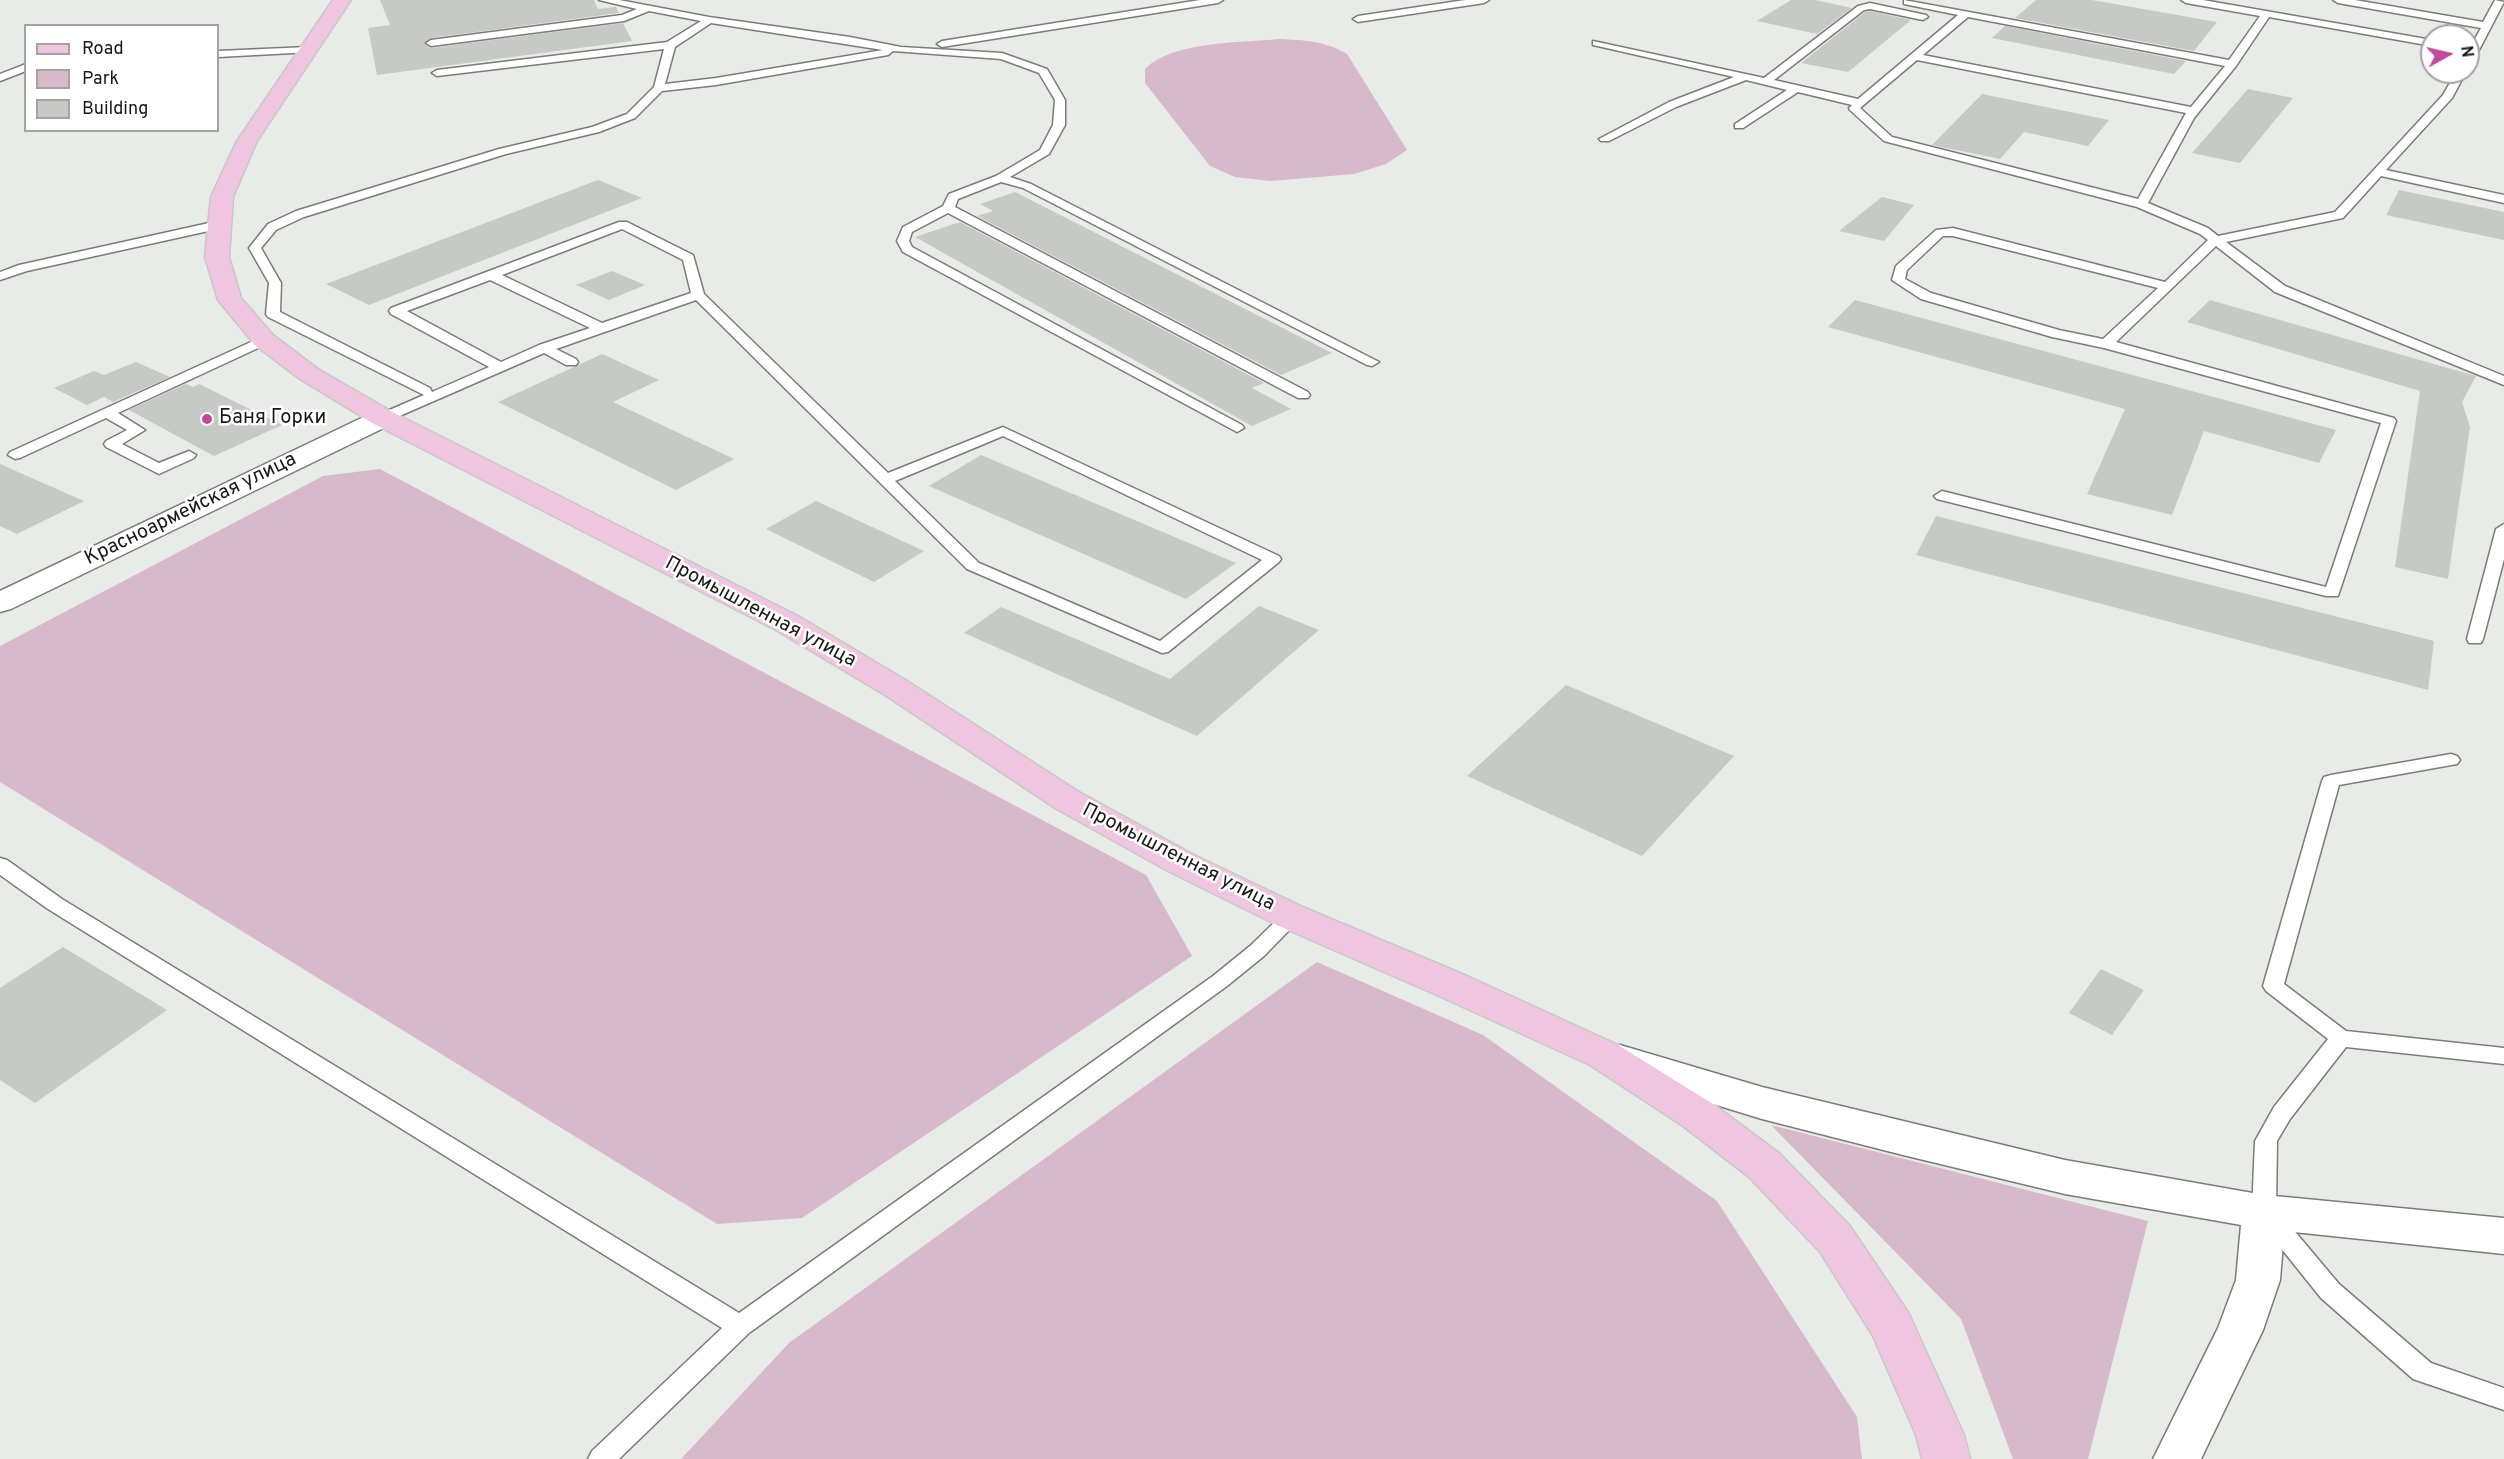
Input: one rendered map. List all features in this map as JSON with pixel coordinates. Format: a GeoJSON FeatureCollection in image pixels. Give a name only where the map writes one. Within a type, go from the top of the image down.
{"type":"FeatureCollection","features":[{"type":"Feature","properties":{"kind":"main road","name":"Промышленная улица"},"geometry":{"type":"LineString","coordinates":[[342,0],[247,141],[222,197],[217,257],[230,300],[264,340],[309,374],[382,418],[787,624],[896,688],[1066,800],[1181,863],[1292,917],[1604,1055],[1698,1115],[1764,1165],[1835,1239],[1892,1326],[1940,1435],[1946,1459]]}},
{"type":"Feature","properties":{"kind":"street","name":"Красноармейская улица"},"geometry":{"type":"LineString","coordinates":[[0,603],[14,586],[382,418]]}},
{"type":"Feature","properties":{"kind":"street"},"geometry":{"type":"LineString","coordinates":[[1604,1055],[1762,1103],[2065,1177],[2264,1212],[2504,1236]]}},
{"type":"Feature","properties":{"kind":"street"},"geometry":{"type":"LineString","coordinates":[[2177,1459],[2240,1330],[2258,1280],[2264,1212]]}},
{"type":"Feature","properties":{"kind":"lane"},"geometry":{"type":"LineString","coordinates":[[604,0],[709,20],[850,40],[901,50],[1002,56],[1043,71],[1060,100],[1059,125],[1045,152],[1000,178],[953,197],[948,208],[907,231],[903,242],[907,249],[1237,428]]}},
{"type":"Feature","properties":{"kind":"lane"},"geometry":{"type":"LineString","coordinates":[[659,88],[693,86],[826,60],[1218,0]]}},
{"type":"Feature","properties":{"kind":"lane"},"geometry":{"type":"LineString","coordinates":[[1358,19],[1484,0]]}},
{"type":"Feature","properties":{"kind":"lane"},"geometry":{"type":"LineString","coordinates":[[2186,0],[2420,41]]}},
{"type":"Feature","properties":{"kind":"lane"},"geometry":{"type":"LineString","coordinates":[[2338,0],[2487,26]]}},
{"type":"Feature","properties":{"kind":"lane"},"geometry":{"type":"LineString","coordinates":[[2480,36],[2500,0]]}},
{"type":"Feature","properties":{"kind":"lane"},"geometry":{"type":"LineString","coordinates":[[1907,2],[2232,64]]}},
{"type":"Feature","properties":{"kind":"lane"},"geometry":{"type":"LineString","coordinates":[[1765,82],[1860,8],[1870,6],[1943,21],[1966,13]]}},
{"type":"Feature","properties":{"kind":"lane"},"geometry":{"type":"LineString","coordinates":[[431,43],[624,18],[646,9]]}},
{"type":"Feature","properties":{"kind":"lane"},"geometry":{"type":"LineString","coordinates":[[2141,204],[2193,111],[2232,64],[2266,14]]}},
{"type":"Feature","properties":{"kind":"lane"},"geometry":{"type":"LineString","coordinates":[[437,73],[670,45],[709,20]]}},
{"type":"Feature","properties":{"kind":"lane"},"geometry":{"type":"LineString","coordinates":[[1943,21],[1915,56],[1854,108],[1888,139],[2141,204],[2204,231],[2280,289],[2504,381]]}},
{"type":"Feature","properties":{"kind":"lane"},"geometry":{"type":"LineString","coordinates":[[1597,43],[1859,103]]}},
{"type":"Feature","properties":{"kind":"lane"},"geometry":{"type":"LineString","coordinates":[[425,391],[273,314],[275,283],[255,248],[272,226],[300,214],[503,151],[595,130],[631,116],[659,88],[670,45]]}},
{"type":"Feature","properties":{"kind":"lane"},"geometry":{"type":"LineString","coordinates":[[219,54],[308,50]]}},
{"type":"Feature","properties":{"kind":"lane"},"geometry":{"type":"LineString","coordinates":[[1915,56],[2193,111]]}},
{"type":"Feature","properties":{"kind":"lane"},"geometry":{"type":"LineString","coordinates":[[0,67],[24,66]]}},
{"type":"Feature","properties":{"kind":"lane"},"geometry":{"type":"LineString","coordinates":[[0,78],[24,67]]}},
{"type":"Feature","properties":{"kind":"lane"},"geometry":{"type":"LineString","coordinates":[[1605,139],[1642,118],[1713,87],[1745,77]]}},
{"type":"Feature","properties":{"kind":"lane"},"geometry":{"type":"LineString","coordinates":[[2106,344],[2216,240],[2339,215],[2448,96],[2455,84]]}},
{"type":"Feature","properties":{"kind":"lane"},"geometry":{"type":"LineString","coordinates":[[1739,126],[1796,89]]}},
{"type":"Feature","properties":{"kind":"lane"},"geometry":{"type":"LineString","coordinates":[[2378,172],[2504,199]]}},
{"type":"Feature","properties":{"kind":"lane"},"geometry":{"type":"LineString","coordinates":[[1000,178],[1027,186],[1372,362]]}},
{"type":"Feature","properties":{"kind":"lane"},"geometry":{"type":"LineString","coordinates":[[948,208],[1303,395]]}},
{"type":"Feature","properties":{"kind":"lane"},"geometry":{"type":"LineString","coordinates":[[0,276],[23,268],[218,225]]}},
{"type":"Feature","properties":{"kind":"lane"},"geometry":{"type":"LineString","coordinates":[[500,367],[396,311],[623,225],[689,258],[698,295],[885,480],[973,566],[1162,648],[1273,559],[1003,431],[885,480]]}},
{"type":"Feature","properties":{"kind":"lane"},"geometry":{"type":"LineString","coordinates":[[1942,495],[2332,593],[2389,421],[2106,344],[2057,334],[1926,296],[1898,280],[1901,269],[1940,233],[1953,232],[2168,286]]}},
{"type":"Feature","properties":{"kind":"lane"},"geometry":{"type":"LineString","coordinates":[[491,275],[601,328]]}},
{"type":"Feature","properties":{"kind":"lane"},"geometry":{"type":"LineString","coordinates":[[382,418],[544,348],[698,295]]}},
{"type":"Feature","properties":{"kind":"lane"},"geometry":{"type":"LineString","coordinates":[[15,455],[264,340]]}},
{"type":"Feature","properties":{"kind":"lane"},"geometry":{"type":"LineString","coordinates":[[544,348],[571,362]]}},
{"type":"Feature","properties":{"kind":"lane"},"geometry":{"type":"LineString","coordinates":[[105,412],[138,430],[111,444],[159,468],[189,455]]}},
{"type":"Feature","properties":{"kind":"lane"},"geometry":{"type":"LineString","coordinates":[[2475,639],[2504,530]]}},
{"type":"Feature","properties":{"kind":"lane"},"geometry":{"type":"LineString","coordinates":[[2451,760],[2331,781],[2273,986],[2341,1038],[2504,1056]]}},
{"type":"Feature","properties":{"kind":"lane"},"geometry":{"type":"LineString","coordinates":[[0,865],[65,910],[740,1326]]}},
{"type":"Feature","properties":{"kind":"lane"},"geometry":{"type":"LineString","coordinates":[[601,1459],[740,1326],[1220,981],[1257,951],[1292,917]]}},
{"type":"Feature","properties":{"kind":"lane"},"geometry":{"type":"LineString","coordinates":[[2341,1038],[2282,1113],[2266,1141],[2264,1212],[2330,1291],[2422,1371],[2504,1399]]}},
{"type":"Feature","properties":{"kind":"green space"},"geometry":{"type":"Polygon","coordinates":[[[1279,39],[1322,44],[1347,54],[1407,150],[1386,164],[1354,174],[1271,181],[1235,177],[1210,166],[1145,83],[1145,69],[1157,60],[1189,48],[1279,39]]]}},
{"type":"Feature","properties":{"kind":"green space"},"geometry":{"type":"Polygon","coordinates":[[[380,469],[1146,875],[1192,956],[802,1218],[717,1224],[0,782],[0,646],[323,476],[380,469]]]}},
{"type":"Feature","properties":{"kind":"green space"},"geometry":{"type":"Polygon","coordinates":[[[1317,962],[1483,1035],[1717,1201],[1857,1417],[1862,1459],[681,1459],[789,1343],[1317,962]]]}},
{"type":"Feature","properties":{"kind":"green space"},"geometry":{"type":"Polygon","coordinates":[[[1771,1125],[2148,1221],[2088,1459],[2013,1459],[1961,1319],[1771,1125]]]}},
{"type":"Feature","properties":{"kind":"building"},"geometry":{"type":"Polygon","coordinates":[[[380,0],[594,0],[598,9],[616,7],[619,13],[431,38],[424,44],[431,48],[623,23],[632,41],[377,75],[368,28],[390,25],[380,0]]]}},
{"type":"Feature","properties":{"kind":"building"},"geometry":{"type":"Polygon","coordinates":[[[1791,0],[1815,0],[1852,8],[1817,34],[1757,21],[1791,0]]]}},
{"type":"Feature","properties":{"kind":"building"},"geometry":{"type":"Polygon","coordinates":[[[2036,0],[2092,0],[2217,22],[2194,51],[2015,18],[2036,0]]]}},
{"type":"Feature","properties":{"kind":"building"},"geometry":{"type":"Polygon","coordinates":[[[1870,11],[1911,20],[1848,72],[1801,63],[1865,12],[1870,11]]]}},
{"type":"Feature","properties":{"kind":"building"},"geometry":{"type":"Polygon","coordinates":[[[2005,26],[2186,61],[2174,74],[1992,38],[2005,26]]]}},
{"type":"Feature","properties":{"kind":"building"},"geometry":{"type":"Polygon","coordinates":[[[2248,89],[2293,98],[2240,163],[2192,153],[2248,89]]]}},
{"type":"Feature","properties":{"kind":"building"},"geometry":{"type":"Polygon","coordinates":[[[1982,94],[2109,120],[2088,146],[2024,132],[2000,159],[1932,145],[1982,94]]]}},
{"type":"Feature","properties":{"kind":"building"},"geometry":{"type":"Polygon","coordinates":[[[598,180],[642,198],[369,305],[326,284],[598,180]]]}},
{"type":"Feature","properties":{"kind":"building"},"geometry":{"type":"Polygon","coordinates":[[[2399,190],[2504,212],[2504,240],[2386,215],[2399,190]]]}},
{"type":"Feature","properties":{"kind":"building"},"geometry":{"type":"Polygon","coordinates":[[[1015,192],[1332,353],[1281,375],[977,216],[993,211],[980,204],[1015,192]]]}},
{"type":"Feature","properties":{"kind":"building"},"geometry":{"type":"Polygon","coordinates":[[[1882,197],[1914,205],[1884,241],[1839,231],[1882,197]]]}},
{"type":"Feature","properties":{"kind":"building"},"geometry":{"type":"Polygon","coordinates":[[[960,222],[1264,383],[1252,388],[1291,409],[1252,426],[915,237],[960,222]]]}},
{"type":"Feature","properties":{"kind":"building"},"geometry":{"type":"Polygon","coordinates":[[[612,271],[645,285],[609,300],[576,285],[612,271]]]}},
{"type":"Feature","properties":{"kind":"building"},"geometry":{"type":"Polygon","coordinates":[[[1855,300],[2336,430],[2319,463],[2204,431],[2172,515],[2087,494],[2125,409],[1828,327],[1855,300]]]}},
{"type":"Feature","properties":{"kind":"building"},"geometry":{"type":"Polygon","coordinates":[[[2210,300],[2476,376],[2462,402],[2470,427],[2448,579],[2395,567],[2420,391],[2187,322],[2210,300]]]}},
{"type":"Feature","properties":{"kind":"building"},"geometry":{"type":"Polygon","coordinates":[[[602,354],[659,380],[613,402],[734,459],[676,490],[498,402],[602,354]]]}},
{"type":"Feature","properties":{"kind":"building"},"geometry":{"type":"Polygon","coordinates":[[[136,362],[170,377],[113,402],[104,397],[87,405],[54,388],[94,371],[104,375],[136,362]]]}},
{"type":"Feature","properties":{"kind":"building","name":"Баня Горки"},"geometry":{"type":"Polygon","coordinates":[[[186,384],[193,387],[199,384],[282,425],[214,456],[129,410],[186,384]]]}},
{"type":"Feature","properties":{"kind":"building"},"geometry":{"type":"Polygon","coordinates":[[[981,455],[1236,563],[1186,599],[929,486],[981,455]]]}},
{"type":"Feature","properties":{"kind":"building"},"geometry":{"type":"Polygon","coordinates":[[[0,464],[84,501],[17,534],[0,526],[0,464]]]}},
{"type":"Feature","properties":{"kind":"building"},"geometry":{"type":"Polygon","coordinates":[[[816,501],[924,551],[874,582],[766,529],[816,501]]]}},
{"type":"Feature","properties":{"kind":"building"},"geometry":{"type":"Polygon","coordinates":[[[1936,516],[2434,641],[2428,690],[1916,555],[1936,516]]]}},
{"type":"Feature","properties":{"kind":"building"},"geometry":{"type":"Polygon","coordinates":[[[1259,606],[1319,630],[1197,736],[964,633],[1001,607],[1170,679],[1259,606]]]}},
{"type":"Feature","properties":{"kind":"building"},"geometry":{"type":"Polygon","coordinates":[[[1566,685],[1734,756],[1642,856],[1467,776],[1566,685]]]}},
{"type":"Feature","properties":{"kind":"building"},"geometry":{"type":"Polygon","coordinates":[[[63,947],[167,1010],[35,1103],[0,1080],[0,988],[63,947]]]}},
{"type":"Feature","properties":{"kind":"building"},"geometry":{"type":"Polygon","coordinates":[[[2101,969],[2144,990],[2112,1035],[2069,1013],[2101,969]]]}},
{"type":"Feature","properties":{"kind":"place","name":"Баня Горки"},"geometry":{"type":"Point","coordinates":[207,419]}}]}
